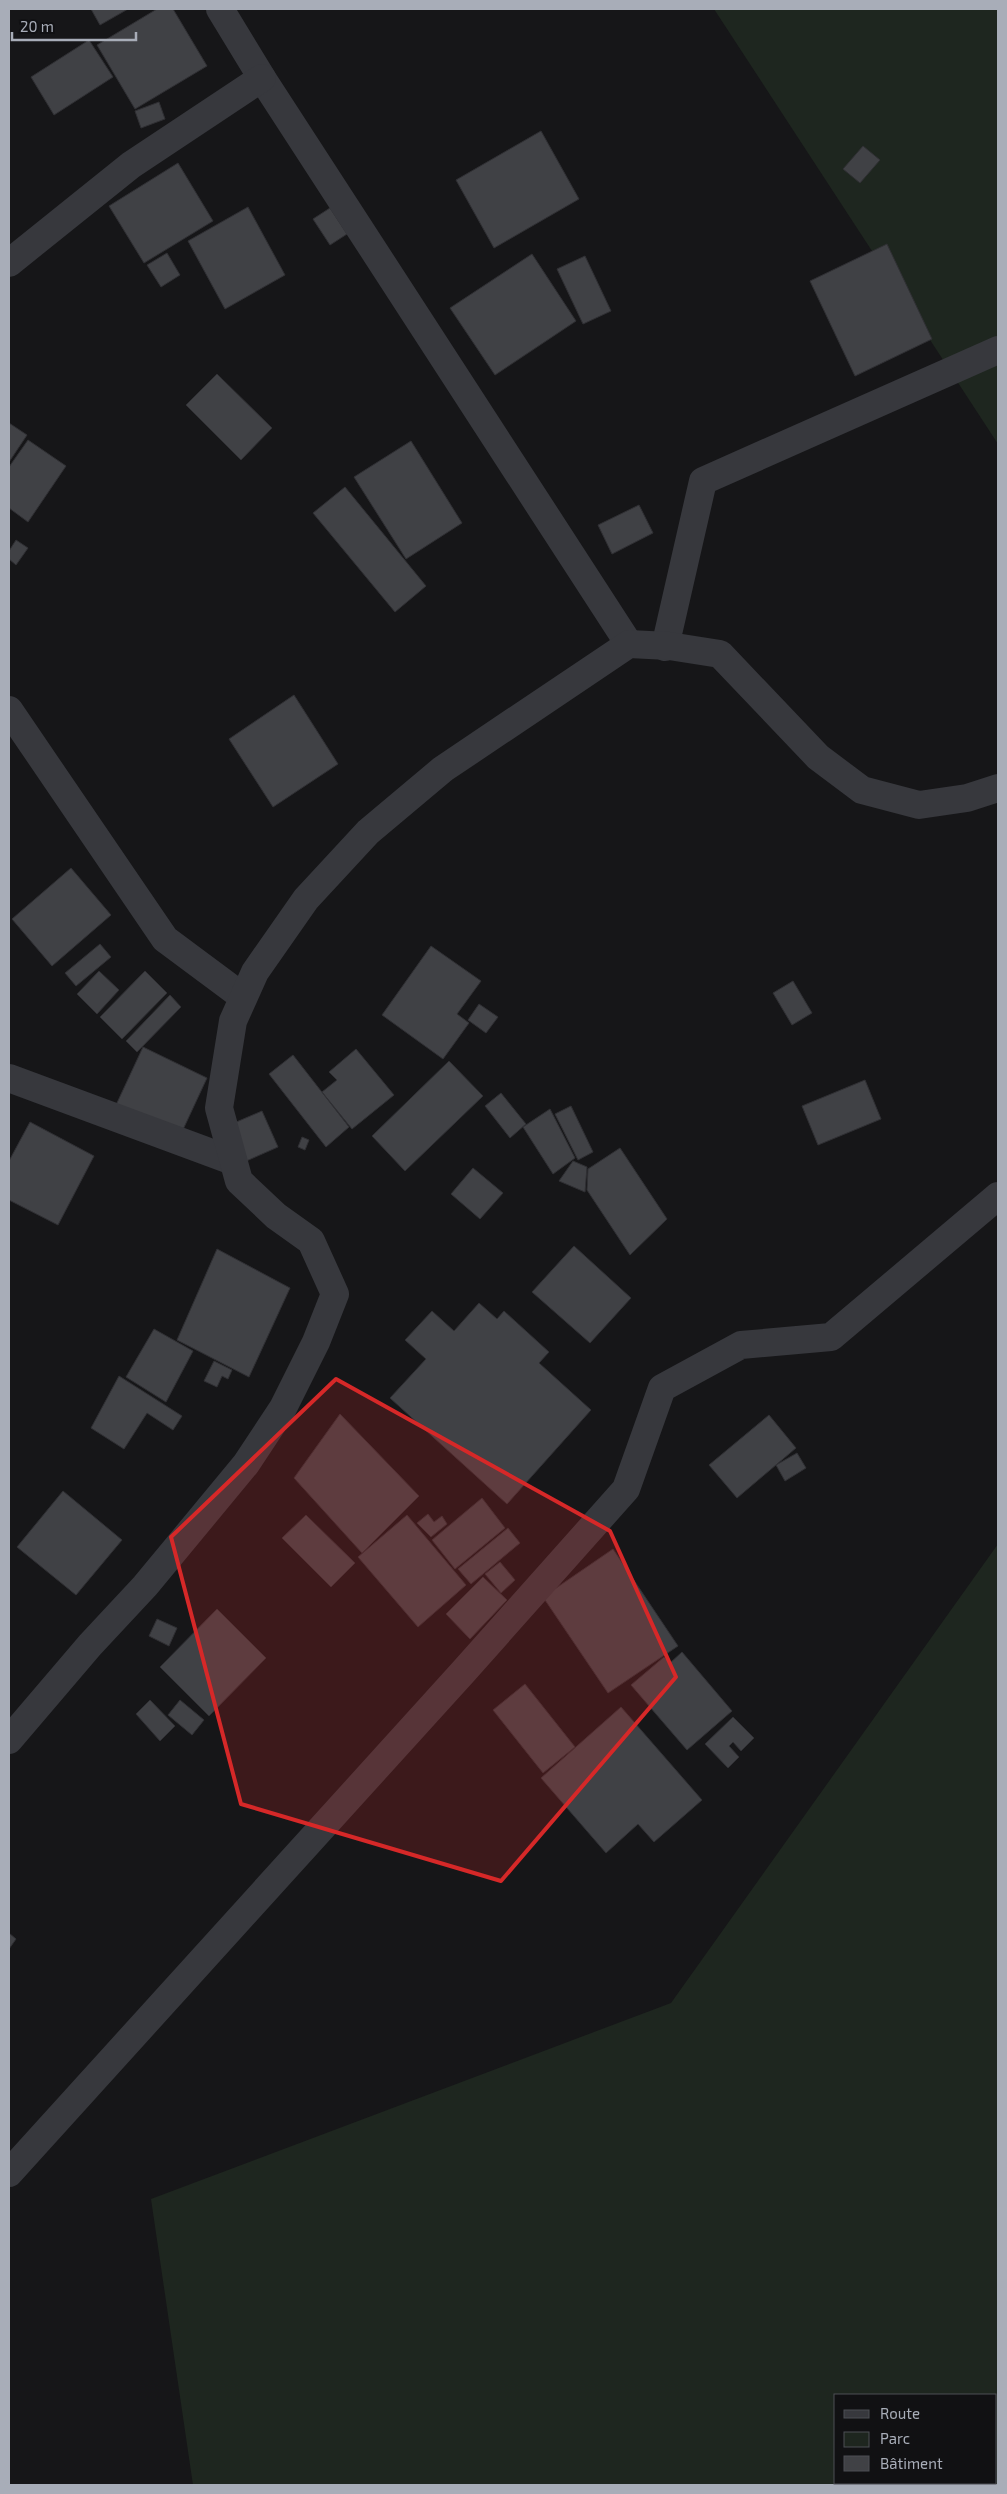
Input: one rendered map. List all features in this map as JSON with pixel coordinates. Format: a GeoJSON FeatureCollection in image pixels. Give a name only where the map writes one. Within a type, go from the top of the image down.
{"type":"FeatureCollection","features":[{"type":"Feature","properties":{"kind":"street"},"geometry":{"type":"LineString","coordinates":[[220,9],[262,78],[629,644]]}},
{"type":"Feature","properties":{"kind":"street"},"geometry":{"type":"LineString","coordinates":[[9,263],[131,165],[262,78]]}},
{"type":"Feature","properties":{"kind":"street"},"geometry":{"type":"LineString","coordinates":[[665,647],[703,481],[998,350]]}},
{"type":"Feature","properties":{"kind":"street"},"geometry":{"type":"LineString","coordinates":[[9,1740],[90,1645],[145,1586],[246,1464],[283,1408],[316,1342],[335,1294],[311,1241],[276,1216],[239,1181],[219,1108],[232,1021],[255,972],[306,899],[368,832],[443,769],[629,644],[669,646],[720,654],[818,757],[862,790],[919,805],[967,798],[998,788]]}},
{"type":"Feature","properties":{"kind":"street"},"geometry":{"type":"LineString","coordinates":[[9,710],[165,938],[243,997]]}},
{"type":"Feature","properties":{"kind":"street"},"geometry":{"type":"LineString","coordinates":[[9,1078],[233,1161]]}},
{"type":"Feature","properties":{"kind":"street"},"geometry":{"type":"LineString","coordinates":[[9,2173],[464,1671],[626,1489],[662,1388],[741,1345],[831,1337],[998,1196]]}},
{"type":"Feature","properties":{"kind":"highlighted area"},"geometry":{"type":"Polygon","coordinates":[[[336,1379],[610,1531],[676,1677],[501,1881],[241,1804],[171,1537],[336,1379]]]}},
{"type":"Feature","properties":{"kind":"green space"},"geometry":{"type":"Polygon","coordinates":[[[714,9],[998,9],[998,444],[714,9]]]}},
{"type":"Feature","properties":{"kind":"green space"},"geometry":{"type":"Polygon","coordinates":[[[998,1544],[998,2485],[193,2485],[151,2199],[671,2003],[998,1544]]]}},
{"type":"Feature","properties":{"kind":"building"},"geometry":{"type":"Polygon","coordinates":[[[91,9],[128,9],[100,25],[91,9]]]}},
{"type":"Feature","properties":{"kind":"building"},"geometry":{"type":"Polygon","coordinates":[[[157,9],[173,9],[207,66],[135,109],[97,45],[157,9]]]}},
{"type":"Feature","properties":{"kind":"building"},"geometry":{"type":"Polygon","coordinates":[[[89,40],[113,77],[54,115],[31,77],[89,40]]]}},
{"type":"Feature","properties":{"kind":"building"},"geometry":{"type":"Polygon","coordinates":[[[159,102],[165,119],[141,128],[135,111],[159,102]]]}},
{"type":"Feature","properties":{"kind":"building"},"geometry":{"type":"Polygon","coordinates":[[[541,131],[579,199],[494,248],[456,180],[541,131]]]}},
{"type":"Feature","properties":{"kind":"building"},"geometry":{"type":"Polygon","coordinates":[[[863,146],[880,160],[860,183],[843,169],[863,146]]]}},
{"type":"Feature","properties":{"kind":"building"},"geometry":{"type":"Polygon","coordinates":[[[178,163],[213,221],[144,263],[109,206],[178,163]]]}},
{"type":"Feature","properties":{"kind":"building"},"geometry":{"type":"Polygon","coordinates":[[[248,207],[285,275],[225,309],[188,241],[248,207]]]}},
{"type":"Feature","properties":{"kind":"building"},"geometry":{"type":"Polygon","coordinates":[[[330,208],[347,234],[330,245],[313,219],[330,208]]]}},
{"type":"Feature","properties":{"kind":"building"},"geometry":{"type":"Polygon","coordinates":[[[887,244],[932,339],[855,376],[810,281],[887,244]]]}},
{"type":"Feature","properties":{"kind":"building"},"geometry":{"type":"Polygon","coordinates":[[[167,253],[180,275],[161,287],[147,265],[167,253]]]}},
{"type":"Feature","properties":{"kind":"building"},"geometry":{"type":"Polygon","coordinates":[[[532,254],[576,321],[495,375],[450,308],[532,254]]]}},
{"type":"Feature","properties":{"kind":"building"},"geometry":{"type":"Polygon","coordinates":[[[585,256],[611,311],[583,324],[557,269],[585,256]]]}},
{"type":"Feature","properties":{"kind":"building"},"geometry":{"type":"Polygon","coordinates":[[[217,374],[272,428],[241,460],[186,405],[217,374]]]}},
{"type":"Feature","properties":{"kind":"building"},"geometry":{"type":"Polygon","coordinates":[[[9,423],[27,435],[9,462],[9,423]]]}},
{"type":"Feature","properties":{"kind":"building"},"geometry":{"type":"Polygon","coordinates":[[[28,440],[66,466],[28,522],[9,508],[9,467],[28,440]]]}},
{"type":"Feature","properties":{"kind":"building"},"geometry":{"type":"Polygon","coordinates":[[[411,441],[462,523],[406,559],[354,477],[411,441]]]}},
{"type":"Feature","properties":{"kind":"building"},"geometry":{"type":"Polygon","coordinates":[[[345,487],[426,586],[395,612],[313,513],[345,487]]]}},
{"type":"Feature","properties":{"kind":"building"},"geometry":{"type":"Polygon","coordinates":[[[639,505],[653,533],[612,554],[598,525],[639,505]]]}},
{"type":"Feature","properties":{"kind":"building"},"geometry":{"type":"Polygon","coordinates":[[[16,540],[28,548],[16,565],[9,559],[9,551],[16,540]]]}},
{"type":"Feature","properties":{"kind":"building"},"geometry":{"type":"Polygon","coordinates":[[[294,695],[338,764],[273,807],[229,739],[294,695]]]}},
{"type":"Feature","properties":{"kind":"building"},"geometry":{"type":"Polygon","coordinates":[[[71,868],[111,915],[52,966],[12,919],[71,868]]]}},
{"type":"Feature","properties":{"kind":"building"},"geometry":{"type":"Polygon","coordinates":[[[100,944],[111,957],[76,986],[65,973],[100,944]]]}},
{"type":"Feature","properties":{"kind":"building"},"geometry":{"type":"Polygon","coordinates":[[[431,946],[481,981],[457,1014],[469,1023],[443,1059],[382,1015],[431,946]]]}},
{"type":"Feature","properties":{"kind":"building"},"geometry":{"type":"Polygon","coordinates":[[[99,971],[119,990],[97,1014],[77,994],[99,971]]]}},
{"type":"Feature","properties":{"kind":"building"},"geometry":{"type":"Polygon","coordinates":[[[145,971],[167,993],[122,1039],[100,1017],[145,971]]]}},
{"type":"Feature","properties":{"kind":"building"},"geometry":{"type":"Polygon","coordinates":[[[793,981],[812,1013],[792,1025],[773,993],[793,981]]]}},
{"type":"Feature","properties":{"kind":"building"},"geometry":{"type":"Polygon","coordinates":[[[170,995],[181,1007],[137,1052],[126,1041],[170,995]]]}},
{"type":"Feature","properties":{"kind":"building"},"geometry":{"type":"Polygon","coordinates":[[[479,1004],[498,1017],[486,1033],[468,1020],[479,1004]]]}},
{"type":"Feature","properties":{"kind":"building"},"geometry":{"type":"Polygon","coordinates":[[[143,1047],[207,1078],[180,1136],[116,1105],[143,1047]]]}},
{"type":"Feature","properties":{"kind":"building"},"geometry":{"type":"Polygon","coordinates":[[[356,1049],[394,1095],[352,1129],[322,1092],[337,1080],[329,1072],[356,1049]]]}},
{"type":"Feature","properties":{"kind":"building"},"geometry":{"type":"Polygon","coordinates":[[[293,1055],[349,1127],[326,1147],[269,1074],[293,1055]]]}},
{"type":"Feature","properties":{"kind":"building"},"geometry":{"type":"Polygon","coordinates":[[[449,1061],[483,1096],[405,1171],[372,1136],[449,1061]]]}},
{"type":"Feature","properties":{"kind":"building"},"geometry":{"type":"Polygon","coordinates":[[[865,1080],[881,1119],[818,1145],[802,1106],[865,1080]]]}},
{"type":"Feature","properties":{"kind":"building"},"geometry":{"type":"Polygon","coordinates":[[[501,1093],[526,1124],[510,1138],[485,1106],[501,1093]]]}},
{"type":"Feature","properties":{"kind":"building"},"geometry":{"type":"Polygon","coordinates":[[[571,1106],[593,1152],[578,1160],[555,1114],[571,1106]]]}},
{"type":"Feature","properties":{"kind":"building"},"geometry":{"type":"Polygon","coordinates":[[[550,1109],[575,1158],[553,1174],[523,1127],[550,1109]]]}},
{"type":"Feature","properties":{"kind":"building"},"geometry":{"type":"Polygon","coordinates":[[[262,1111],[278,1147],[244,1162],[227,1126],[262,1111]]]}},
{"type":"Feature","properties":{"kind":"building"},"geometry":{"type":"Polygon","coordinates":[[[30,1122],[94,1156],[58,1225],[9,1200],[9,1161],[30,1122]]]}},
{"type":"Feature","properties":{"kind":"building"},"geometry":{"type":"Polygon","coordinates":[[[302,1137],[309,1140],[305,1150],[298,1147],[302,1137]]]}},
{"type":"Feature","properties":{"kind":"building"},"geometry":{"type":"Polygon","coordinates":[[[620,1148],[667,1219],[630,1255],[587,1190],[588,1169],[620,1148]]]}},
{"type":"Feature","properties":{"kind":"building"},"geometry":{"type":"Polygon","coordinates":[[[573,1161],[587,1167],[585,1192],[559,1181],[573,1161]]]}},
{"type":"Feature","properties":{"kind":"building"},"geometry":{"type":"Polygon","coordinates":[[[473,1168],[503,1193],[480,1219],[451,1194],[473,1168]]]}},
{"type":"Feature","properties":{"kind":"building"},"geometry":{"type":"Polygon","coordinates":[[[574,1246],[631,1298],[590,1343],[532,1292],[574,1246]]]}},
{"type":"Feature","properties":{"kind":"building"},"geometry":{"type":"Polygon","coordinates":[[[217,1249],[290,1288],[249,1377],[177,1340],[217,1249]]]}},
{"type":"Feature","properties":{"kind":"building"},"geometry":{"type":"Polygon","coordinates":[[[479,1303],[497,1319],[504,1311],[549,1352],[539,1363],[591,1410],[507,1504],[390,1398],[426,1359],[405,1340],[432,1311],[454,1331],[479,1303]]]}},
{"type":"Feature","properties":{"kind":"building"},"geometry":{"type":"Polygon","coordinates":[[[154,1329],[193,1351],[166,1402],[126,1377],[154,1329]]]}},
{"type":"Feature","properties":{"kind":"building"},"geometry":{"type":"Polygon","coordinates":[[[214,1361],[232,1370],[228,1379],[222,1376],[217,1387],[204,1381],[214,1361]]]}},
{"type":"Feature","properties":{"kind":"building"},"geometry":{"type":"Polygon","coordinates":[[[119,1376],[182,1416],[173,1430],[147,1413],[124,1449],[91,1428],[119,1376]]]}},
{"type":"Feature","properties":{"kind":"building"},"geometry":{"type":"Polygon","coordinates":[[[340,1414],[419,1496],[362,1553],[294,1478],[340,1414]]]}},
{"type":"Feature","properties":{"kind":"building"},"geometry":{"type":"Polygon","coordinates":[[[769,1415],[796,1448],[737,1498],[709,1465],[769,1415]]]}},
{"type":"Feature","properties":{"kind":"building"},"geometry":{"type":"Polygon","coordinates":[[[797,1453],[806,1468],[785,1481],[776,1465],[797,1453]]]}},
{"type":"Feature","properties":{"kind":"building"},"geometry":{"type":"Polygon","coordinates":[[[63,1491],[122,1540],[76,1595],[17,1547],[63,1491]]]}},
{"type":"Feature","properties":{"kind":"building"},"geometry":{"type":"Polygon","coordinates":[[[482,1498],[505,1528],[455,1569],[432,1540],[482,1498]]]}},
{"type":"Feature","properties":{"kind":"building"},"geometry":{"type":"Polygon","coordinates":[[[428,1514],[434,1522],[442,1516],[447,1524],[431,1537],[417,1523],[428,1514]]]}},
{"type":"Feature","properties":{"kind":"building"},"geometry":{"type":"Polygon","coordinates":[[[306,1515],[355,1563],[331,1587],[282,1538],[306,1515]]]}},
{"type":"Feature","properties":{"kind":"building"},"geometry":{"type":"Polygon","coordinates":[[[407,1515],[466,1585],[418,1627],[358,1557],[407,1515]]]}},
{"type":"Feature","properties":{"kind":"building"},"geometry":{"type":"Polygon","coordinates":[[[508,1528],[520,1543],[471,1584],[458,1569],[508,1528]]]}},
{"type":"Feature","properties":{"kind":"building"},"geometry":{"type":"Polygon","coordinates":[[[613,1549],[678,1646],[608,1693],[543,1597],[613,1549]]]}},
{"type":"Feature","properties":{"kind":"building"},"geometry":{"type":"Polygon","coordinates":[[[500,1562],[515,1580],[501,1593],[485,1574],[500,1562]]]}},
{"type":"Feature","properties":{"kind":"building"},"geometry":{"type":"Polygon","coordinates":[[[483,1577],[507,1600],[470,1639],[446,1614],[483,1577]]]}},
{"type":"Feature","properties":{"kind":"building"},"geometry":{"type":"Polygon","coordinates":[[[217,1609],[266,1658],[209,1716],[160,1667],[217,1609]]]}},
{"type":"Feature","properties":{"kind":"building"},"geometry":{"type":"Polygon","coordinates":[[[157,1619],[177,1628],[169,1646],[149,1636],[157,1619]]]}},
{"type":"Feature","properties":{"kind":"building"},"geometry":{"type":"Polygon","coordinates":[[[682,1652],[732,1711],[687,1750],[631,1685],[664,1657],[670,1663],[682,1652]]]}},
{"type":"Feature","properties":{"kind":"building"},"geometry":{"type":"Polygon","coordinates":[[[525,1684],[575,1747],[543,1773],[493,1710],[525,1684]]]}},
{"type":"Feature","properties":{"kind":"building"},"geometry":{"type":"Polygon","coordinates":[[[150,1700],[175,1726],[160,1741],[136,1714],[150,1700]]]}},
{"type":"Feature","properties":{"kind":"building"},"geometry":{"type":"Polygon","coordinates":[[[180,1700],[204,1720],[192,1735],[168,1715],[180,1700]]]}},
{"type":"Feature","properties":{"kind":"building"},"geometry":{"type":"Polygon","coordinates":[[[621,1707],[702,1800],[654,1842],[638,1824],[606,1853],[541,1778],[621,1707]]]}},
{"type":"Feature","properties":{"kind":"building"},"geometry":{"type":"Polygon","coordinates":[[[733,1717],[754,1738],[741,1751],[733,1742],[729,1746],[739,1757],[728,1768],[705,1744],[733,1717]]]}},
{"type":"Feature","properties":{"kind":"building"},"geometry":{"type":"Polygon","coordinates":[[[9,1933],[16,1939],[9,1949],[9,1933]]]}}]}
